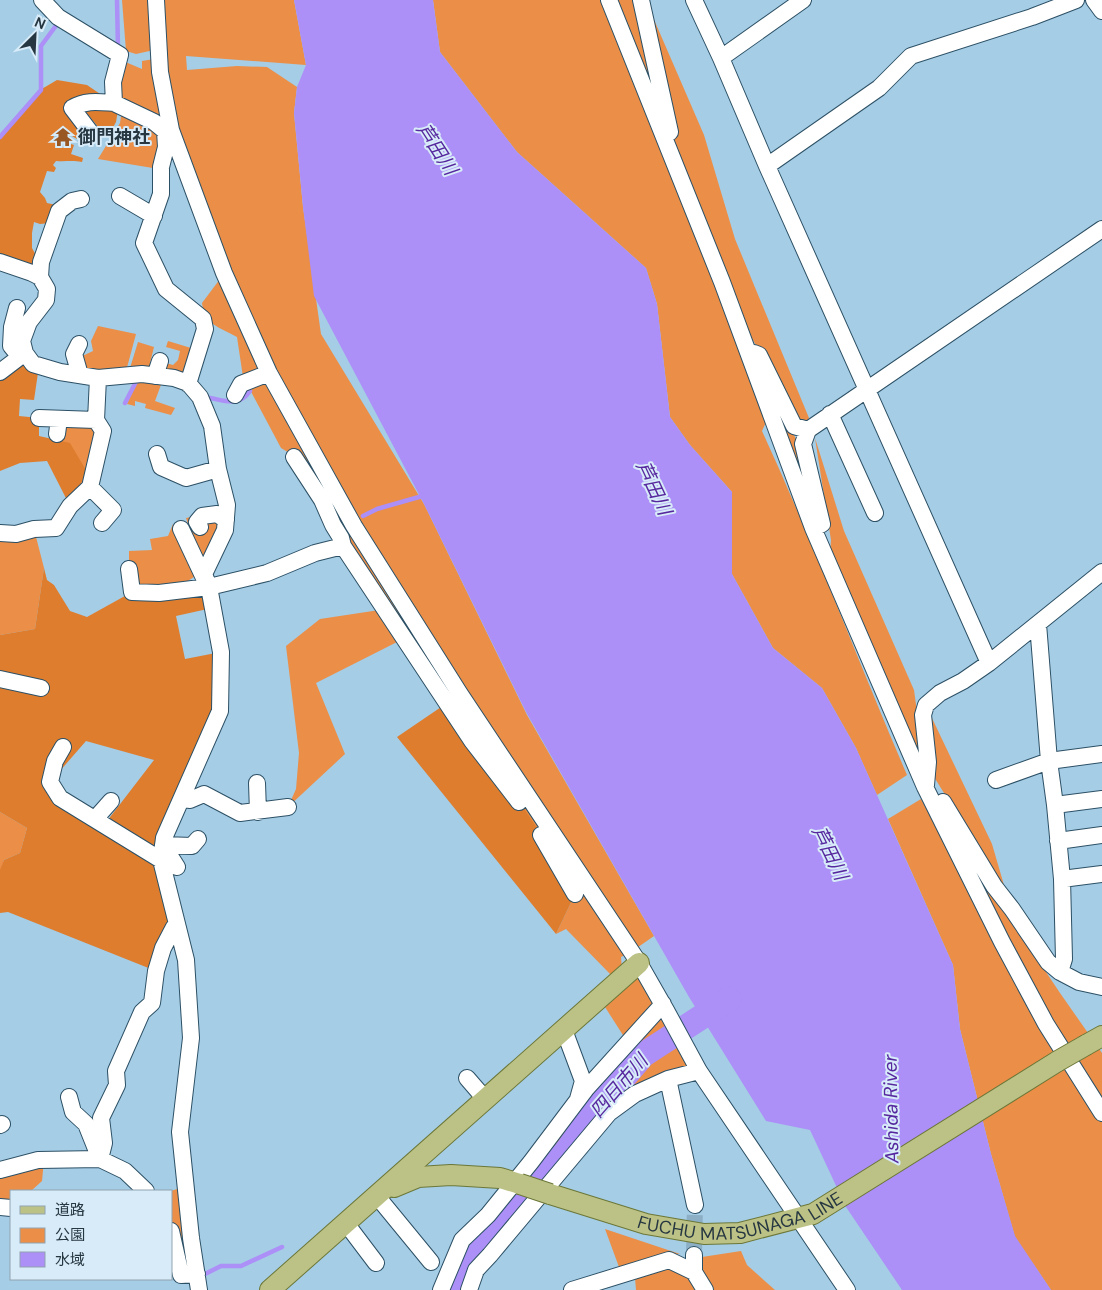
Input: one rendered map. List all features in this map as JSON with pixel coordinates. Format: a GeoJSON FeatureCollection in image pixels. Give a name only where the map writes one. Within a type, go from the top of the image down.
{"type":"FeatureCollection","features":[{"type":"Feature","properties":{"kind":"main road","name":"FUCHU MATSUNAGA LINE"},"geometry":{"type":"LineString","coordinates":[[270,1290],[639,963]]}},
{"type":"Feature","properties":{"kind":"main road","name":"FUCHU MATSUNAGA LINE"},"geometry":{"type":"LineString","coordinates":[[377,1197],[408,1180],[418,1177],[451,1175],[500,1178],[646,1224],[704,1234],[740,1233],[805,1216],[1054,1063],[1094,1041]]}},
{"type":"Feature","properties":{"kind":"street"},"geometry":{"type":"LineString","coordinates":[[42,0],[58,17],[120,55],[113,82],[114,103]]}},
{"type":"Feature","properties":{"kind":"street"},"geometry":{"type":"LineString","coordinates":[[156,0],[160,72],[168,131],[224,273],[269,374],[357,531],[521,796],[575,894]]}},
{"type":"Feature","properties":{"kind":"street"},"geometry":{"type":"LineString","coordinates":[[609,0],[747,350],[813,528],[925,788],[1002,942],[1042,1016],[1102,1113]]}},
{"type":"Feature","properties":{"kind":"street"},"geometry":{"type":"LineString","coordinates":[[642,0],[670,132],[665,139]]}},
{"type":"Feature","properties":{"kind":"street"},"geometry":{"type":"LineString","coordinates":[[694,0],[866,389],[990,663]]}},
{"type":"Feature","properties":{"kind":"street"},"geometry":{"type":"LineString","coordinates":[[721,58],[803,0]]}},
{"type":"Feature","properties":{"kind":"street"},"geometry":{"type":"LineString","coordinates":[[767,166],[879,88],[911,56],[1032,17],[1076,0]]}},
{"type":"Feature","properties":{"kind":"street"},"geometry":{"type":"LineString","coordinates":[[1094,0],[1102,11]]}},
{"type":"Feature","properties":{"kind":"street"},"geometry":{"type":"LineString","coordinates":[[90,134],[72,108],[92,101],[114,103],[154,122],[168,131]]}},
{"type":"Feature","properties":{"kind":"street"},"geometry":{"type":"LineString","coordinates":[[168,131],[161,167],[161,194],[154,216],[140,234],[166,289],[203,319],[205,329],[188,384]]}},
{"type":"Feature","properties":{"kind":"street"},"geometry":{"type":"LineString","coordinates":[[120,196],[154,216]]}},
{"type":"Feature","properties":{"kind":"street"},"geometry":{"type":"LineString","coordinates":[[40,277],[41,262],[69,203]]}},
{"type":"Feature","properties":{"kind":"street"},"geometry":{"type":"LineString","coordinates":[[813,528],[822,524],[803,444],[808,430],[1102,229]]}},
{"type":"Feature","properties":{"kind":"street"},"geometry":{"type":"LineString","coordinates":[[0,262],[40,277],[47,289],[46,300],[29,322],[22,341],[23,355]]}},
{"type":"Feature","properties":{"kind":"street"},"geometry":{"type":"LineString","coordinates":[[17,308],[12,327],[11,346],[33,364],[98,378],[142,374],[157,368],[188,384],[200,397],[212,426],[218,469],[227,505],[225,530],[204,574],[221,652],[220,711],[182,798],[162,852],[186,960],[190,1038],[180,1132],[191,1238],[199,1290]]}},
{"type":"Feature","properties":{"kind":"street"},"geometry":{"type":"LineString","coordinates":[[79,344],[74,354],[80,375]]}},
{"type":"Feature","properties":{"kind":"street"},"geometry":{"type":"LineString","coordinates":[[747,350],[759,355],[794,426],[808,430]]}},
{"type":"Feature","properties":{"kind":"street"},"geometry":{"type":"LineString","coordinates":[[0,372],[23,355]]}},
{"type":"Feature","properties":{"kind":"street"},"geometry":{"type":"LineString","coordinates":[[238,385],[269,374]]}},
{"type":"Feature","properties":{"kind":"street"},"geometry":{"type":"LineString","coordinates":[[0,533],[16,534],[56,528],[70,506],[90,487],[103,431],[96,420],[98,378]]}},
{"type":"Feature","properties":{"kind":"street"},"geometry":{"type":"LineString","coordinates":[[830,414],[875,513]]}},
{"type":"Feature","properties":{"kind":"street"},"geometry":{"type":"LineString","coordinates":[[39,418],[58,426],[96,420]]}},
{"type":"Feature","properties":{"kind":"street"},"geometry":{"type":"LineString","coordinates":[[157,454],[160,468],[186,478],[218,469]]}},
{"type":"Feature","properties":{"kind":"street"},"geometry":{"type":"LineString","coordinates":[[294,457],[322,500],[341,538],[343,546],[472,741],[521,796],[639,963],[699,1071],[805,1216],[847,1290]]}},
{"type":"Feature","properties":{"kind":"street"},"geometry":{"type":"LineString","coordinates":[[90,487],[113,510],[102,523]]}},
{"type":"Feature","properties":{"kind":"street"},"geometry":{"type":"LineString","coordinates":[[200,526],[197,522],[202,516],[217,514],[226,520]]}},
{"type":"Feature","properties":{"kind":"street"},"geometry":{"type":"LineString","coordinates":[[181,528],[207,582]]}},
{"type":"Feature","properties":{"kind":"street"},"geometry":{"type":"LineString","coordinates":[[129,570],[132,592],[158,594],[207,582],[267,573],[322,551],[343,546]]}},
{"type":"Feature","properties":{"kind":"street"},"geometry":{"type":"LineString","coordinates":[[925,788],[928,762],[923,715],[926,705],[940,693],[963,681],[990,663],[1102,572]]}},
{"type":"Feature","properties":{"kind":"street"},"geometry":{"type":"LineString","coordinates":[[1038,624],[1062,879],[1064,959],[1060,972]]}},
{"type":"Feature","properties":{"kind":"street"},"geometry":{"type":"LineString","coordinates":[[0,679],[41,688]]}},
{"type":"Feature","properties":{"kind":"street"},"geometry":{"type":"LineString","coordinates":[[64,747],[55,761],[50,782],[60,798],[95,819],[162,852],[177,867]]}},
{"type":"Feature","properties":{"kind":"street"},"geometry":{"type":"LineString","coordinates":[[996,780],[1050,761],[1102,754]]}},
{"type":"Feature","properties":{"kind":"street"},"geometry":{"type":"LineString","coordinates":[[257,783],[258,812]]}},
{"type":"Feature","properties":{"kind":"street"},"geometry":{"type":"LineString","coordinates":[[925,788],[936,791],[994,886],[1048,962],[1060,972],[1079,982],[1102,987]]}},
{"type":"Feature","properties":{"kind":"street"},"geometry":{"type":"LineString","coordinates":[[182,798],[190,800],[204,794],[240,813],[288,807]]}},
{"type":"Feature","properties":{"kind":"street"},"geometry":{"type":"LineString","coordinates":[[1056,805],[1102,799]]}},
{"type":"Feature","properties":{"kind":"street"},"geometry":{"type":"LineString","coordinates":[[95,819],[111,801]]}},
{"type":"Feature","properties":{"kind":"street"},"geometry":{"type":"LineString","coordinates":[[1058,841],[1102,836]]}},
{"type":"Feature","properties":{"kind":"street"},"geometry":{"type":"LineString","coordinates":[[162,852],[192,846],[198,839]]}},
{"type":"Feature","properties":{"kind":"street"},"geometry":{"type":"LineString","coordinates":[[1062,879],[1102,874]]}},
{"type":"Feature","properties":{"kind":"street"},"geometry":{"type":"LineString","coordinates":[[91,1164],[104,1144],[101,1118],[117,1085],[116,1071],[142,1012],[152,1003],[156,971],[163,948],[174,927],[177,926]]}},
{"type":"Feature","properties":{"kind":"street"},"geometry":{"type":"LineString","coordinates":[[441,1290],[462,1240],[488,1216],[517,1183],[578,1100],[665,1008]]}},
{"type":"Feature","properties":{"kind":"street"},"geometry":{"type":"LineString","coordinates":[[564,1030],[583,1081],[578,1100]]}},
{"type":"Feature","properties":{"kind":"street"},"geometry":{"type":"LineString","coordinates":[[469,1290],[476,1270],[609,1113],[635,1094],[668,1079],[699,1071]]}},
{"type":"Feature","properties":{"kind":"street"},"geometry":{"type":"LineString","coordinates":[[467,1078],[486,1100]]}},
{"type":"Feature","properties":{"kind":"street"},"geometry":{"type":"LineString","coordinates":[[668,1079],[695,1205]]}},
{"type":"Feature","properties":{"kind":"street"},"geometry":{"type":"LineString","coordinates":[[69,1097],[73,1112],[86,1124],[91,1164]]}},
{"type":"Feature","properties":{"kind":"street"},"geometry":{"type":"LineString","coordinates":[[91,1164],[99,1136],[93,1118]]}},
{"type":"Feature","properties":{"kind":"street"},"geometry":{"type":"LineString","coordinates":[[0,1170],[38,1160],[91,1164],[126,1171],[145,1190]]}},
{"type":"Feature","properties":{"kind":"street"},"geometry":{"type":"LineString","coordinates":[[377,1197],[431,1262]]}},
{"type":"Feature","properties":{"kind":"street"},"geometry":{"type":"LineString","coordinates":[[347,1220],[376,1263]]}},
{"type":"Feature","properties":{"kind":"street"},"geometry":{"type":"LineString","coordinates":[[172,1235],[181,1275],[196,1274]]}},
{"type":"Feature","properties":{"kind":"street"},"geometry":{"type":"LineString","coordinates":[[694,1255],[694,1272]]}},
{"type":"Feature","properties":{"kind":"street"},"geometry":{"type":"LineString","coordinates":[[572,1290],[669,1260],[694,1272],[706,1290]]}},
{"type":"Feature","properties":{"kind":"green space"},"geometry":{"type":"Polygon","coordinates":[[[122,0],[150,0],[154,50],[136,54],[126,51],[122,0]]]}},
{"type":"Feature","properties":{"kind":"green space"},"geometry":{"type":"Polygon","coordinates":[[[160,0],[294,0],[306,65],[186,56],[187,70],[237,66],[267,67],[297,87],[294,113],[303,207],[321,334],[424,504],[527,715],[654,936],[621,957],[622,970],[613,977],[566,929],[556,934],[575,894],[405,638],[316,683],[345,754],[288,807],[296,789],[299,753],[286,646],[320,619],[386,609],[341,538],[356,531],[269,373],[171,130],[160,0]]]}},
{"type":"Feature","properties":{"kind":"green space"},"geometry":{"type":"Polygon","coordinates":[[[433,0],[603,0],[767,420],[762,431],[800,516],[907,775],[877,795],[856,748],[822,688],[773,648],[732,574],[732,492],[690,445],[670,417],[657,304],[646,268],[517,152],[440,52],[433,0]]]}},
{"type":"Feature","properties":{"kind":"green space"},"geometry":{"type":"Polygon","coordinates":[[[616,0],[636,0],[665,124],[616,0]]]}},
{"type":"Feature","properties":{"kind":"green space"},"geometry":{"type":"Polygon","coordinates":[[[649,8],[704,135],[735,239],[809,418],[805,425],[797,420],[748,331],[675,148],[673,114],[649,8]]]}},
{"type":"Feature","properties":{"kind":"green space"},"geometry":{"type":"Polygon","coordinates":[[[154,59],[162,116],[158,120],[118,98],[123,61],[142,69],[142,61],[154,59]]]}},
{"type":"Feature","properties":{"kind":"green space"},"geometry":{"type":"Polygon","coordinates":[[[122,109],[160,134],[159,169],[98,159],[120,123],[122,109]]]}},
{"type":"Feature","properties":{"kind":"green space"},"geometry":{"type":"Polygon","coordinates":[[[220,279],[261,370],[243,377],[237,337],[210,321],[206,316],[202,303],[220,279]]]}},
{"type":"Feature","properties":{"kind":"green space"},"geometry":{"type":"Polygon","coordinates":[[[98,326],[136,334],[125,375],[98,378],[76,359],[93,351],[91,341],[98,326]]]}},
{"type":"Feature","properties":{"kind":"green space"},"geometry":{"type":"Polygon","coordinates":[[[168,341],[191,348],[185,380],[158,372],[162,362],[173,365],[178,360],[180,351],[166,347],[168,341]]]}},
{"type":"Feature","properties":{"kind":"green space"},"geometry":{"type":"Polygon","coordinates":[[[138,342],[154,347],[150,363],[155,366],[153,371],[130,368],[138,342]]]}},
{"type":"Feature","properties":{"kind":"green space"},"geometry":{"type":"Polygon","coordinates":[[[760,366],[796,439],[815,517],[760,366]]]}},
{"type":"Feature","properties":{"kind":"green space"},"geometry":{"type":"Polygon","coordinates":[[[139,378],[162,382],[155,401],[175,408],[171,415],[145,408],[146,404],[135,401],[135,406],[127,404],[139,378]]]}},
{"type":"Feature","properties":{"kind":"green space"},"geometry":{"type":"Polygon","coordinates":[[[266,378],[349,527],[342,531],[301,460],[281,448],[248,386],[266,378]]]}},
{"type":"Feature","properties":{"kind":"green space"},"geometry":{"type":"Polygon","coordinates":[[[97,426],[87,472],[53,439],[60,427],[97,426]]]}},
{"type":"Feature","properties":{"kind":"green space"},"geometry":{"type":"Polygon","coordinates":[[[815,438],[844,531],[914,690],[923,756],[918,759],[830,555],[831,540],[815,438]]]}},
{"type":"Feature","properties":{"kind":"green space"},"geometry":{"type":"Polygon","coordinates":[[[191,517],[191,525],[205,519],[218,519],[218,537],[205,566],[195,545],[186,518],[191,517]]]}},
{"type":"Feature","properties":{"kind":"green space"},"geometry":{"type":"Polygon","coordinates":[[[173,524],[194,564],[197,575],[180,586],[135,587],[136,565],[129,562],[129,551],[152,550],[150,539],[168,536],[173,524]]]}},
{"type":"Feature","properties":{"kind":"green space"},"geometry":{"type":"Polygon","coordinates":[[[34,529],[44,568],[35,629],[0,635],[0,533],[34,529]]]}},
{"type":"Feature","properties":{"kind":"green space"},"geometry":{"type":"Polygon","coordinates":[[[930,714],[992,844],[1006,892],[934,777],[930,714]]]}},
{"type":"Feature","properties":{"kind":"green space"},"geometry":{"type":"Polygon","coordinates":[[[921,799],[966,885],[1102,1120],[1102,1290],[1051,1290],[1015,1237],[991,1154],[960,1029],[953,965],[888,819],[921,799]]]}},
{"type":"Feature","properties":{"kind":"green space"},"geometry":{"type":"Polygon","coordinates":[[[0,812],[27,828],[20,853],[4,860],[0,873],[0,812]]]}},
{"type":"Feature","properties":{"kind":"green space"},"geometry":{"type":"Polygon","coordinates":[[[954,834],[1102,1053],[1102,1101],[1088,1081],[1030,978],[954,834]]]}},
{"type":"Feature","properties":{"kind":"green space"},"geometry":{"type":"Polygon","coordinates":[[[644,972],[699,1071],[635,1094],[474,1262],[460,1290],[440,1290],[458,1252],[628,1043],[605,1007],[644,972]]]}},
{"type":"Feature","properties":{"kind":"green space"},"geometry":{"type":"Polygon","coordinates":[[[44,1160],[42,1181],[32,1190],[10,1190],[10,1203],[0,1204],[0,1176],[44,1160]]]}},
{"type":"Feature","properties":{"kind":"green space"},"geometry":{"type":"Polygon","coordinates":[[[186,1186],[197,1274],[181,1275],[172,1235],[172,1191],[186,1186]]]}},
{"type":"Feature","properties":{"kind":"green space"},"geometry":{"type":"Polygon","coordinates":[[[605,1229],[680,1254],[660,1255],[619,1267],[605,1229]]]}},
{"type":"Feature","properties":{"kind":"green space"},"geometry":{"type":"Polygon","coordinates":[[[741,1251],[747,1265],[775,1290],[713,1290],[701,1272],[702,1257],[741,1251]]]}},
{"type":"Feature","properties":{"kind":"green space"},"geometry":{"type":"Polygon","coordinates":[[[668,1267],[692,1276],[702,1290],[636,1290],[635,1278],[668,1267]]]}},
{"type":"Feature","properties":{"kind":"shaded area"},"geometry":{"type":"Polygon","coordinates":[[[57,80],[87,85],[109,100],[76,102],[82,129],[77,139],[62,130],[60,132],[56,131],[52,141],[65,148],[70,147],[71,144],[74,145],[71,154],[83,158],[82,162],[56,161],[53,165],[56,168],[54,172],[47,171],[40,192],[47,203],[56,205],[50,223],[40,224],[34,222],[32,248],[38,259],[31,267],[0,258],[0,135],[40,90],[57,80]]]}},
{"type":"Feature","properties":{"kind":"shaded area"},"geometry":{"type":"Polygon","coordinates":[[[81,106],[118,110],[116,122],[109,135],[103,133],[81,106]]]}},
{"type":"Feature","properties":{"kind":"shaded area"},"geometry":{"type":"Polygon","coordinates":[[[16,361],[39,366],[34,400],[20,399],[19,416],[39,418],[39,436],[70,443],[87,472],[70,506],[47,461],[20,463],[0,471],[0,372],[16,361]]]}},
{"type":"Feature","properties":{"kind":"shaded area"},"geometry":{"type":"Polygon","coordinates":[[[44,568],[47,580],[54,585],[70,611],[87,617],[132,592],[209,587],[212,608],[176,616],[185,659],[221,652],[220,711],[164,838],[175,917],[156,971],[8,912],[0,913],[0,870],[4,860],[20,853],[27,828],[0,812],[0,635],[35,629],[44,568]],[[86,741],[45,788],[104,825],[154,760],[86,741]]]}},
{"type":"Feature","properties":{"kind":"shaded area"},"geometry":{"type":"Polygon","coordinates":[[[447,703],[517,798],[543,837],[575,894],[556,934],[397,737],[447,703]]]}},
{"type":"Feature","properties":{"kind":"water"},"geometry":{"type":"Polygon","coordinates":[[[294,0],[433,0],[440,52],[517,152],[646,268],[657,304],[670,417],[690,445],[732,492],[732,574],[773,648],[822,688],[856,748],[953,965],[960,1029],[991,1154],[1015,1236],[1051,1290],[902,1290],[846,1207],[810,1130],[766,1121],[689,997],[526,712],[424,504],[314,296],[294,113],[297,87],[306,65],[294,0]]]}},
{"type":"Feature","properties":{"kind":"waterway"},"geometry":{"type":"LineString","coordinates":[[117,0],[118,49]]}},
{"type":"Feature","properties":{"kind":"waterway"},"geometry":{"type":"LineString","coordinates":[[0,137],[41,90],[41,46],[58,23]]}},
{"type":"Feature","properties":{"kind":"waterway"},"geometry":{"type":"LineString","coordinates":[[125,403],[138,378]]}},
{"type":"Feature","properties":{"kind":"waterway"},"geometry":{"type":"LineString","coordinates":[[210,398],[232,402],[246,396],[250,391]]}},
{"type":"Feature","properties":{"kind":"waterway"},"geometry":{"type":"LineString","coordinates":[[363,516],[377,509],[426,495]]}},
{"type":"Feature","properties":{"kind":"waterway","name":"四日市川"},"geometry":{"type":"LineString","coordinates":[[452,1282],[465,1253],[486,1238],[517,1208],[568,1149],[593,1113],[643,1055],[729,999]]}},
{"type":"Feature","properties":{"kind":"waterway"},"geometry":{"type":"LineString","coordinates":[[201,1276],[221,1266],[241,1266],[282,1247]]}},
{"type":"Feature","properties":{"kind":"tunnel"},"geometry":{"type":"LineString","coordinates":[[694,1255],[695,1205]]}},
{"type":"Feature","properties":{"kind":"place","name":"御門神社"},"geometry":{"type":"Point","coordinates":[63,137]}},
{"type":"Feature","properties":{"kind":"water label","name":"芦田川"},"geometry":{"type":"Point","coordinates":[437,149]}},
{"type":"Feature","properties":{"kind":"water label","name":"芦田川"},"geometry":{"type":"Point","coordinates":[654,488]}},
{"type":"Feature","properties":{"kind":"water label","name":"芦田川"},"geometry":{"type":"Point","coordinates":[830,853]}},
{"type":"Feature","properties":{"kind":"water label","name":"Ashida River"},"geometry":{"type":"Point","coordinates":[891,1109]}}]}
